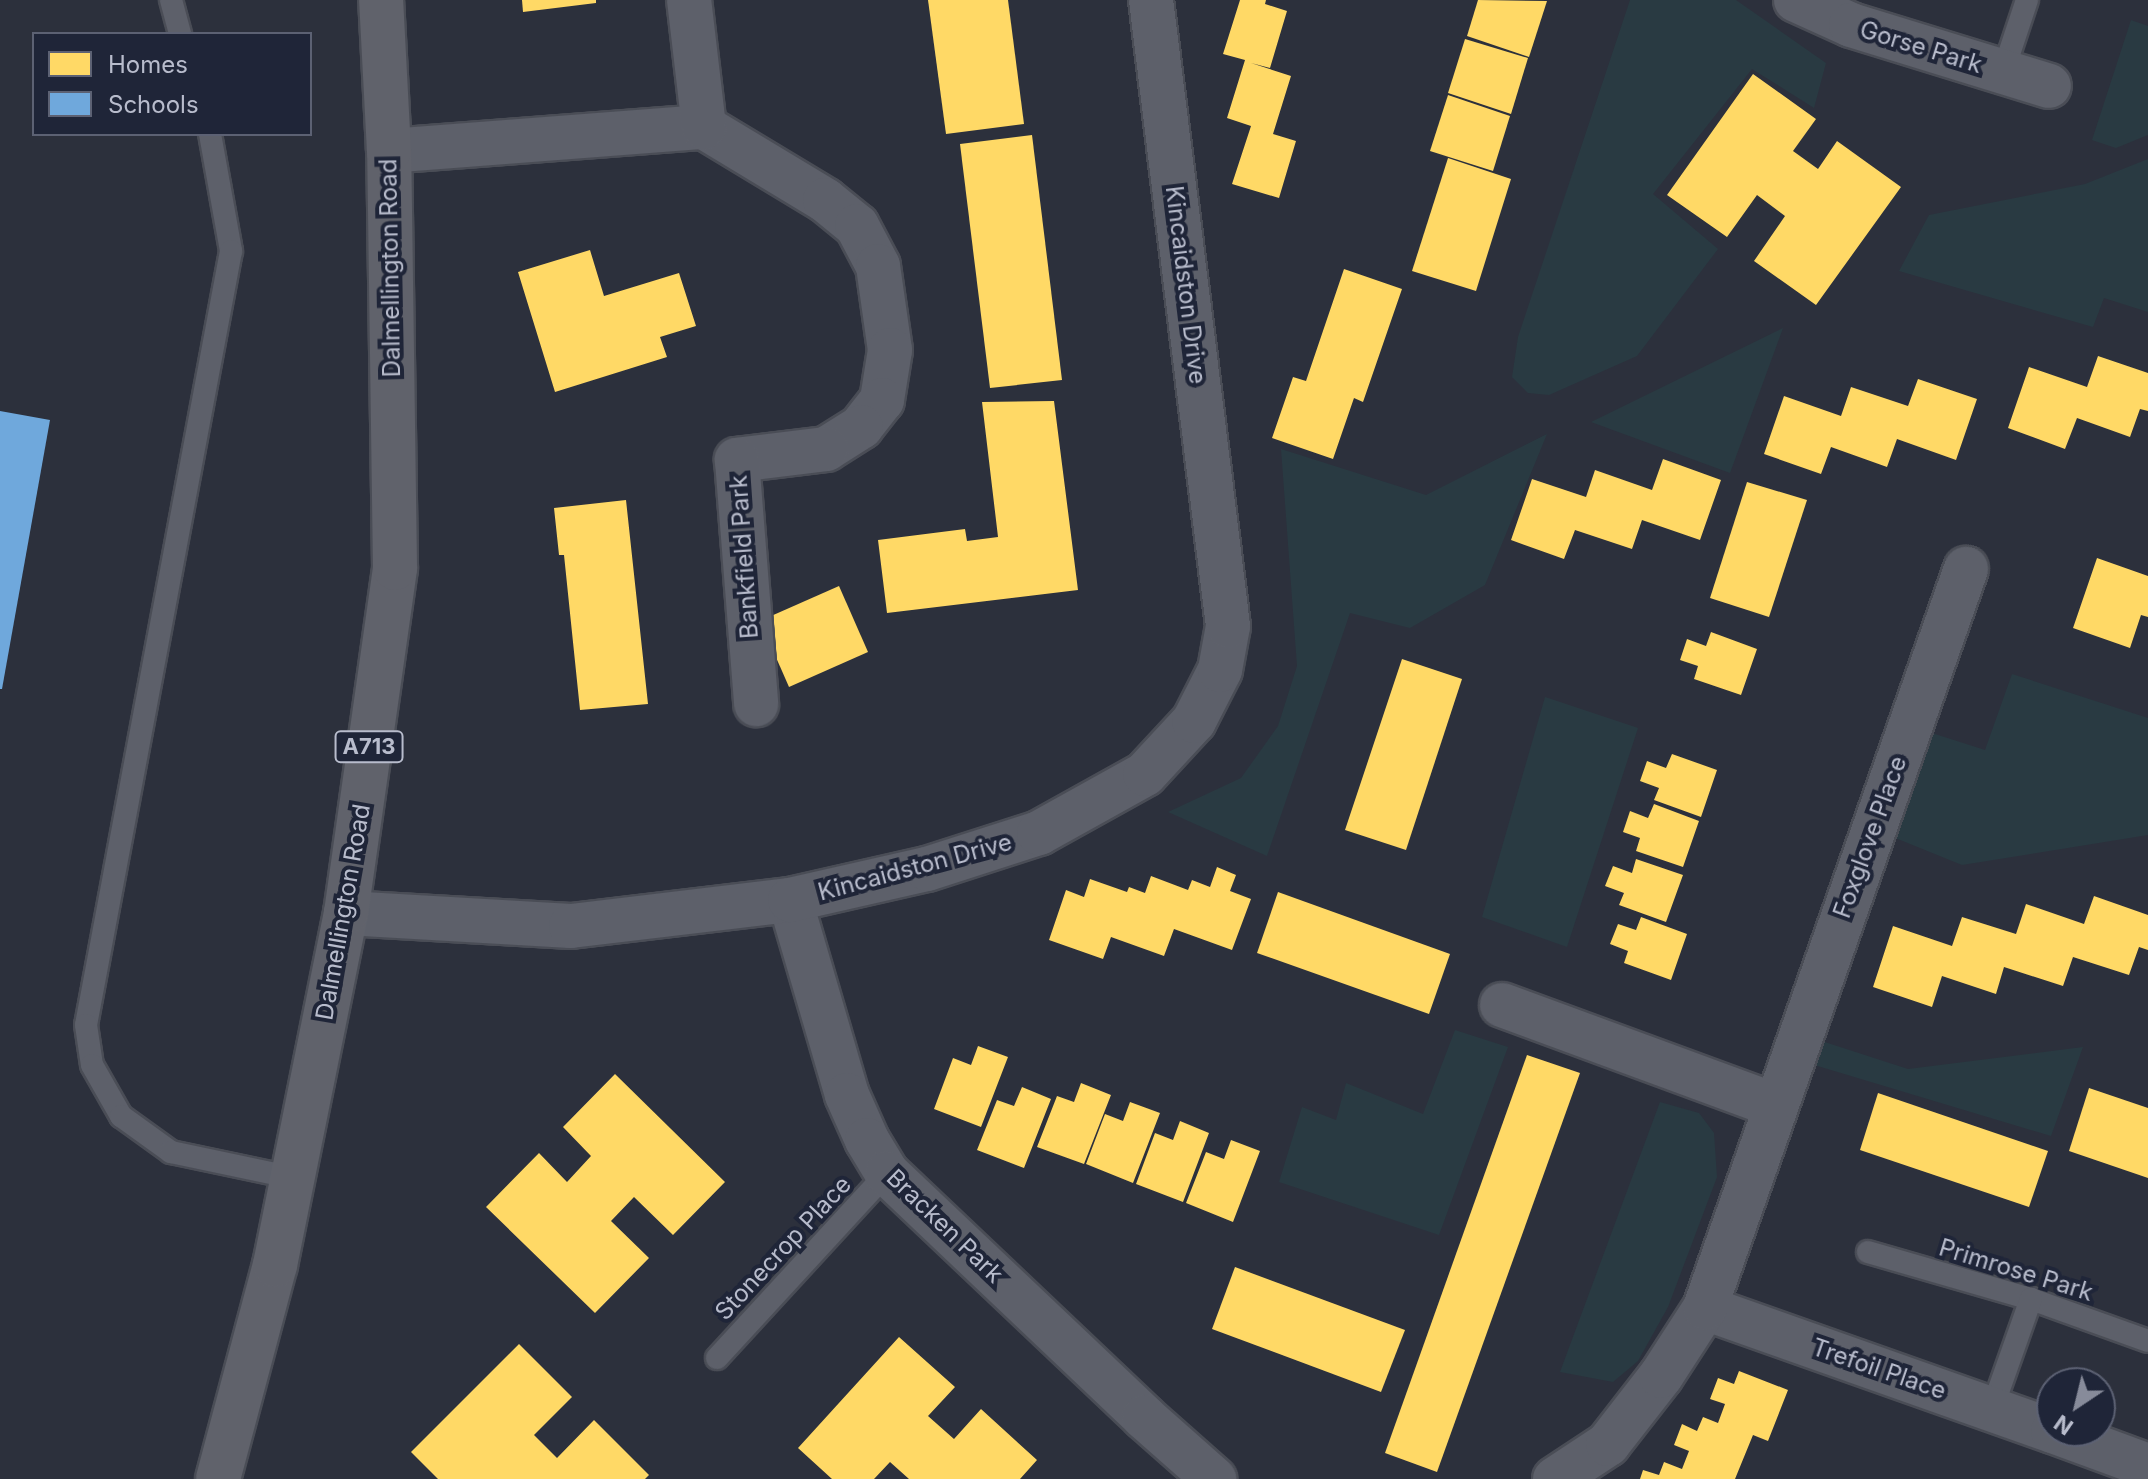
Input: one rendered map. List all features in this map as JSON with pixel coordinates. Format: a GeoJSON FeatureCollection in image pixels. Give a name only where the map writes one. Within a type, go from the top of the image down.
{"type":"FeatureCollection","features":[{"type":"Feature","properties":{"kind":"main road","name":"Dalmellington Road"},"geometry":{"type":"LineString","coordinates":[[218,1479],[275,1265],[346,913],[395,568],[389,151],[381,0]]}},
{"type":"Feature","properties":{"kind":"street"},"geometry":{"type":"LineString","coordinates":[[389,151],[704,127],[689,0]]}},
{"type":"Feature","properties":{"kind":"street","name":"Kincaidston Drive"},"geometry":{"type":"LineString","coordinates":[[346,913],[571,926],[790,900],[927,869],[1039,833],[1145,774],[1194,721],[1220,670],[1228,626],[1151,0]]}},
{"type":"Feature","properties":{"kind":"street","name":"Gorse Park"},"geometry":{"type":"LineString","coordinates":[[1796,0],[1851,25],[2049,86]]}},
{"type":"Feature","properties":{"kind":"street","name":"Bankfield Park"},"geometry":{"type":"LineString","coordinates":[[704,127],[825,200],[857,226],[878,266],[890,350],[882,400],[861,427],[826,449],[737,460],[756,704]]}},
{"type":"Feature","properties":{"kind":"street","name":"Foxglove Place"},"geometry":{"type":"LineString","coordinates":[[1705,1308],[1774,1105],[1966,569]]}},
{"type":"Feature","properties":{"kind":"street","name":"Bracken Park"},"geometry":{"type":"LineString","coordinates":[[790,900],[847,1095],[867,1140],[887,1173],[1144,1417],[1214,1479]]}},
{"type":"Feature","properties":{"kind":"street"},"geometry":{"type":"LineString","coordinates":[[1502,1005],[1774,1105]]}},
{"type":"Feature","properties":{"kind":"street"},"geometry":{"type":"LineString","coordinates":[[1555,1479],[1608,1444],[1661,1376],[1705,1308]]}},
{"type":"Feature","properties":{"kind":"street","name":"Trefoil Place"},"geometry":{"type":"LineString","coordinates":[[1705,1308],[2036,1425]]}},
{"type":"Feature","properties":{"kind":"street","name":"Trefoil Place"},"geometry":{"type":"LineString","coordinates":[[2096,1447],[2148,1466]]}},
{"type":"Feature","properties":{"kind":"lane"},"geometry":{"type":"LineString","coordinates":[[171,0],[179,32]]}},
{"type":"Feature","properties":{"kind":"lane"},"geometry":{"type":"LineString","coordinates":[[2003,72],[2027,0]]}},
{"type":"Feature","properties":{"kind":"lane"},"geometry":{"type":"LineString","coordinates":[[210,136],[231,251],[86,1025],[92,1065],[121,1116],[171,1152],[294,1178]]}},
{"type":"Feature","properties":{"kind":"lane","name":"Stonecrop Place"},"geometry":{"type":"LineString","coordinates":[[717,1358],[887,1173]]}},
{"type":"Feature","properties":{"kind":"lane","name":"Primrose Park"},"geometry":{"type":"LineString","coordinates":[[1868,1252],[2031,1299],[2148,1341]]}},
{"type":"Feature","properties":{"kind":"lane"},"geometry":{"type":"LineString","coordinates":[[1992,1409],[2031,1299]]}},
{"type":"Feature","properties":{"kind":"shaded area"},"geometry":{"type":"Polygon","coordinates":[[[1630,0],[1736,0],[1826,63],[1814,108],[1752,69],[1653,194],[1718,249],[1637,356],[1549,395],[1528,393],[1512,377],[1518,337],[1630,0]]]}},
{"type":"Feature","properties":{"kind":"shaded area"},"geometry":{"type":"Polygon","coordinates":[[[2131,20],[2148,26],[2148,135],[2116,148],[2092,140],[2131,20]]]}},
{"type":"Feature","properties":{"kind":"shaded area"},"geometry":{"type":"Polygon","coordinates":[[[2148,159],[2148,312],[2104,298],[2093,327],[1899,271],[1929,215],[2085,184],[2148,159]]]}},
{"type":"Feature","properties":{"kind":"shaded area"},"geometry":{"type":"Polygon","coordinates":[[[1783,328],[1730,473],[1591,422],[1783,328]]]}},
{"type":"Feature","properties":{"kind":"shaded area"},"geometry":{"type":"Polygon","coordinates":[[[1547,434],[1485,585],[1410,628],[1350,613],[1267,856],[1168,812],[1241,778],[1278,726],[1297,666],[1281,449],[1426,495],[1547,434]]]}},
{"type":"Feature","properties":{"kind":"shaded area"},"geometry":{"type":"Polygon","coordinates":[[[2012,674],[2148,718],[2148,835],[1962,865],[1873,829],[1910,726],[1985,750],[2012,674]]]}},
{"type":"Feature","properties":{"kind":"shaded area"},"geometry":{"type":"Polygon","coordinates":[[[1545,697],[1638,728],[1567,947],[1482,917],[1545,697]]]}},
{"type":"Feature","properties":{"kind":"shaded area"},"geometry":{"type":"Polygon","coordinates":[[[1455,1030],[1508,1047],[1439,1235],[1279,1182],[1302,1107],[1336,1120],[1346,1083],[1423,1114],[1455,1030]]]}},
{"type":"Feature","properties":{"kind":"shaded area"},"geometry":{"type":"Polygon","coordinates":[[[1800,1034],[1908,1069],[2083,1047],[2051,1136],[1791,1058],[1800,1034]]]}},
{"type":"Feature","properties":{"kind":"shaded area"},"geometry":{"type":"Polygon","coordinates":[[[1660,1102],[1699,1113],[1714,1133],[1717,1177],[1668,1307],[1638,1361],[1613,1382],[1560,1372],[1660,1102]]]}},
{"type":"Feature","properties":{"kind":"building: Homes"},"geometry":{"type":"Polygon","coordinates":[[[522,0],[596,0],[596,3],[523,12],[522,0]]]}},
{"type":"Feature","properties":{"kind":"building: Homes"},"geometry":{"type":"Polygon","coordinates":[[[928,0],[1008,0],[1024,124],[946,134],[928,0]]]}},
{"type":"Feature","properties":{"kind":"building: Homes"},"geometry":{"type":"Polygon","coordinates":[[[1240,0],[1266,0],[1265,4],[1287,11],[1270,68],[1251,63],[1291,76],[1273,134],[1296,141],[1279,198],[1232,184],[1251,126],[1227,118],[1245,60],[1223,54],[1240,0]]]}},
{"type":"Feature","properties":{"kind":"building: Homes"},"geometry":{"type":"Polygon","coordinates":[[[1478,0],[1547,1],[1529,57],[1467,36],[1478,0]]]}},
{"type":"Feature","properties":{"kind":"building: Homes"},"geometry":{"type":"Polygon","coordinates":[[[1465,39],[1528,58],[1511,114],[1448,93],[1465,39]]]}},
{"type":"Feature","properties":{"kind":"building: Homes"},"geometry":{"type":"Polygon","coordinates":[[[1753,74],[1816,119],[1793,151],[1818,169],[1837,141],[1901,187],[1816,305],[1754,261],[1785,216],[1757,195],[1727,237],[1667,195],[1753,74]]]}},
{"type":"Feature","properties":{"kind":"building: Homes"},"geometry":{"type":"Polygon","coordinates":[[[1448,95],[1510,116],[1493,171],[1430,151],[1448,95]]]}},
{"type":"Feature","properties":{"kind":"building: Homes"},"geometry":{"type":"Polygon","coordinates":[[[1032,135],[1062,380],[990,388],[960,144],[1032,135]]]}},
{"type":"Feature","properties":{"kind":"building: Homes"},"geometry":{"type":"Polygon","coordinates":[[[1448,158],[1511,179],[1476,291],[1412,271],[1448,158]]]}},
{"type":"Feature","properties":{"kind":"building: Homes"},"geometry":{"type":"Polygon","coordinates":[[[590,250],[604,296],[679,273],[696,326],[660,337],[667,357],[555,392],[518,272],[590,250]]]}},
{"type":"Feature","properties":{"kind":"building: Homes"},"geometry":{"type":"Polygon","coordinates":[[[1344,269],[1402,289],[1363,402],[1354,398],[1333,459],[1272,438],[1293,377],[1306,381],[1344,269]]]}},
{"type":"Feature","properties":{"kind":"building: Homes"},"geometry":{"type":"Polygon","coordinates":[[[2098,356],[2148,373],[2148,411],[2140,409],[2130,437],[2077,418],[2065,449],[2008,428],[2029,367],[2087,387],[2098,356]]]}},
{"type":"Feature","properties":{"kind":"building: Homes"},"geometry":{"type":"Polygon","coordinates":[[[1918,379],[1977,399],[1956,460],[1897,439],[1887,467],[1831,447],[1821,474],[1764,454],[1784,396],[1841,416],[1851,387],[1908,406],[1918,379]]]}},
{"type":"Feature","properties":{"kind":"building: Homes"},"geometry":{"type":"Polygon","coordinates":[[[1054,401],[1078,590],[887,613],[878,540],[965,529],[967,541],[998,537],[982,402],[1054,401]]]}},
{"type":"Feature","properties":{"kind":"building: Homes"},"geometry":{"type":"Polygon","coordinates":[[[1663,459],[1721,480],[1700,540],[1642,520],[1632,549],[1575,530],[1564,559],[1511,540],[1532,479],[1586,497],[1595,470],[1652,490],[1663,459]]]}},
{"type":"Feature","properties":{"kind":"building: Homes"},"geometry":{"type":"Polygon","coordinates":[[[1747,482],[1807,500],[1769,617],[1710,598],[1747,482]]]}},
{"type":"Feature","properties":{"kind":"building: Homes"},"geometry":{"type":"Polygon","coordinates":[[[626,500],[648,704],[580,710],[564,555],[559,555],[554,508],[626,500]]]}},
{"type":"Feature","properties":{"kind":"building: Homes"},"geometry":{"type":"Polygon","coordinates":[[[2097,558],[2148,576],[2148,617],[2141,615],[2130,648],[2073,628],[2097,558]]]}},
{"type":"Feature","properties":{"kind":"building: Homes"},"geometry":{"type":"Polygon","coordinates":[[[839,586],[868,652],[789,687],[760,621],[839,586]]]}},
{"type":"Feature","properties":{"kind":"building: Homes"},"geometry":{"type":"Polygon","coordinates":[[[1711,632],[1757,649],[1741,695],[1694,679],[1698,666],[1680,660],[1687,639],[1706,646],[1711,632]]]}},
{"type":"Feature","properties":{"kind":"building: Homes"},"geometry":{"type":"Polygon","coordinates":[[[1402,659],[1462,679],[1406,850],[1345,830],[1402,659]]]}},
{"type":"Feature","properties":{"kind":"building: Homes"},"geometry":{"type":"Polygon","coordinates":[[[1672,754],[1717,770],[1701,817],[1654,800],[1659,788],[1640,781],[1647,761],[1666,768],[1672,754]]]}},
{"type":"Feature","properties":{"kind":"building: Homes"},"geometry":{"type":"Polygon","coordinates":[[[1654,804],[1699,821],[1683,867],[1636,851],[1640,838],[1623,832],[1630,811],[1648,818],[1654,804]]]}},
{"type":"Feature","properties":{"kind":"building: Homes"},"geometry":{"type":"Polygon","coordinates":[[[1636,859],[1683,875],[1666,922],[1619,905],[1624,893],[1605,886],[1613,866],[1632,873],[1636,859]]]}},
{"type":"Feature","properties":{"kind":"building: Homes"},"geometry":{"type":"Polygon","coordinates":[[[1217,867],[1236,875],[1230,891],[1251,899],[1232,950],[1174,929],[1164,956],[1111,937],[1103,959],[1049,940],[1066,890],[1084,897],[1090,879],[1127,892],[1129,887],[1145,893],[1151,876],[1188,890],[1192,880],[1210,887],[1217,867]]]}},
{"type":"Feature","properties":{"kind":"building: Homes"},"geometry":{"type":"Polygon","coordinates":[[[1278,892],[1450,954],[1429,1014],[1257,953],[1278,892]]]}},
{"type":"Feature","properties":{"kind":"building: Homes"},"geometry":{"type":"Polygon","coordinates":[[[2094,896],[2148,915],[2148,950],[2139,947],[2129,975],[2073,957],[2063,986],[2004,967],[1996,994],[1942,976],[1932,1007],[1873,987],[1893,926],[1952,946],[1962,917],[2016,934],[2026,904],[2084,924],[2094,896]]]}},
{"type":"Feature","properties":{"kind":"building: Homes"},"geometry":{"type":"Polygon","coordinates":[[[1641,917],[1687,934],[1671,980],[1624,963],[1628,951],[1610,944],[1618,924],[1636,930],[1641,917]]]}},
{"type":"Feature","properties":{"kind":"building: Homes"},"geometry":{"type":"Polygon","coordinates":[[[978,1046],[1008,1057],[981,1127],[934,1109],[953,1058],[971,1065],[978,1046]]]}},
{"type":"Feature","properties":{"kind":"building: Homes"},"geometry":{"type":"Polygon","coordinates":[[[1527,1055],[1580,1073],[1437,1472],[1385,1453],[1527,1055]]]}},
{"type":"Feature","properties":{"kind":"building: Homes"},"geometry":{"type":"Polygon","coordinates":[[[615,1074],[725,1182],[673,1235],[634,1197],[611,1221],[649,1258],[595,1313],[486,1207],[539,1153],[567,1182],[591,1156],[563,1127],[615,1074]]]}},
{"type":"Feature","properties":{"kind":"building: Homes"},"geometry":{"type":"Polygon","coordinates":[[[1081,1083],[1111,1095],[1084,1164],[1037,1147],[1057,1096],[1074,1102],[1081,1083]]]}},
{"type":"Feature","properties":{"kind":"building: Homes"},"geometry":{"type":"Polygon","coordinates":[[[1022,1087],[1051,1099],[1024,1168],[977,1150],[997,1100],[1014,1106],[1022,1087]]]}},
{"type":"Feature","properties":{"kind":"building: Homes"},"geometry":{"type":"Polygon","coordinates":[[[2089,1088],[2148,1108],[2148,1178],[2069,1151],[2089,1088]]]}},
{"type":"Feature","properties":{"kind":"building: Homes"},"geometry":{"type":"Polygon","coordinates":[[[1878,1093],[2048,1151],[2029,1207],[1860,1150],[1878,1093]]]}},
{"type":"Feature","properties":{"kind":"building: Homes"},"geometry":{"type":"Polygon","coordinates":[[[1130,1102],[1160,1113],[1133,1183],[1086,1164],[1105,1114],[1123,1121],[1130,1102]]]}},
{"type":"Feature","properties":{"kind":"building: Homes"},"geometry":{"type":"Polygon","coordinates":[[[1180,1121],[1209,1133],[1183,1202],[1136,1184],[1155,1133],[1173,1140],[1180,1121]]]}},
{"type":"Feature","properties":{"kind":"building: Homes"},"geometry":{"type":"Polygon","coordinates":[[[1231,1140],[1260,1151],[1233,1222],[1186,1203],[1206,1152],[1224,1159],[1231,1140]]]}},
{"type":"Feature","properties":{"kind":"building: Homes"},"geometry":{"type":"Polygon","coordinates":[[[1235,1267],[1405,1330],[1381,1392],[1212,1329],[1235,1267]]]}},
{"type":"Feature","properties":{"kind":"building: Homes"},"geometry":{"type":"Polygon","coordinates":[[[899,1337],[955,1387],[928,1416],[954,1439],[981,1409],[1037,1460],[1020,1479],[909,1479],[890,1462],[874,1479],[832,1479],[798,1448],[899,1337]]]}},
{"type":"Feature","properties":{"kind":"building: Homes"},"geometry":{"type":"Polygon","coordinates":[[[519,1344],[572,1397],[534,1435],[557,1458],[594,1420],[649,1475],[645,1479],[438,1479],[411,1452],[519,1344]]]}},
{"type":"Feature","properties":{"kind":"building: Homes"},"geometry":{"type":"Polygon","coordinates":[[[1739,1371],[1788,1390],[1768,1441],[1753,1435],[1735,1479],[1640,1479],[1643,1470],[1659,1475],[1664,1462],[1682,1469],[1689,1451],[1674,1445],[1682,1424],[1697,1431],[1703,1417],[1718,1423],[1725,1404],[1710,1399],[1718,1378],[1734,1384],[1739,1371]]]}},
{"type":"Feature","properties":{"kind":"building: Schools"},"geometry":{"type":"Polygon","coordinates":[[[0,411],[50,420],[2,689],[0,689],[0,411]]]}}]}
